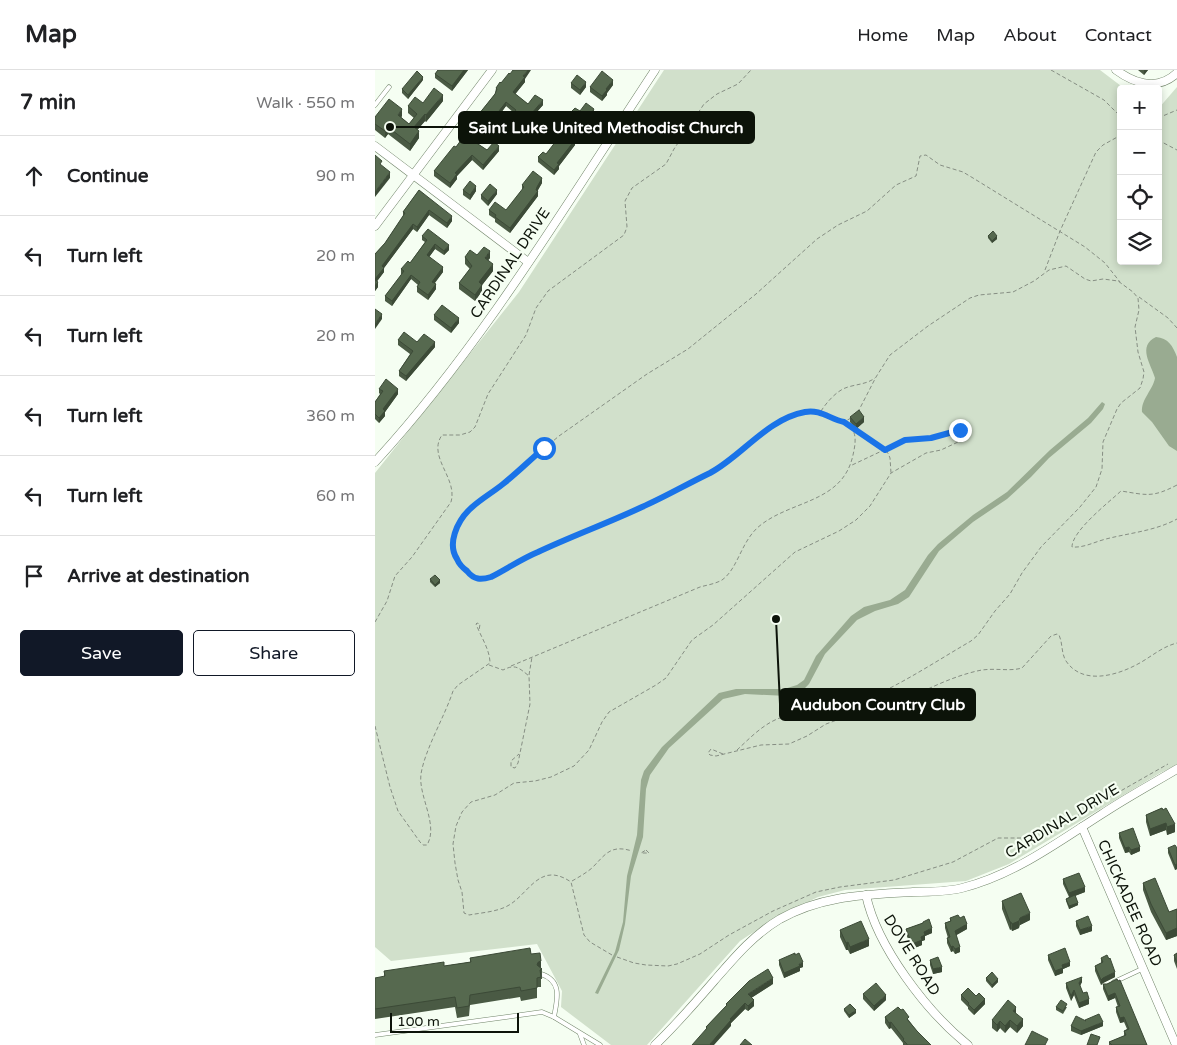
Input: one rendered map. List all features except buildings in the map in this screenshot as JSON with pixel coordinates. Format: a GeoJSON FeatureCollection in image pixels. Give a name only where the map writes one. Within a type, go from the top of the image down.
{"type":"FeatureCollection","features":[{"type":"Feature","properties":{"kind":"street"},"geometry":{"type":"LineString","coordinates":[[375,226],[492,70]]}},
{"type":"Feature","properties":{"kind":"street","name":"CARDINAL DRIVE"},"geometry":{"type":"LineString","coordinates":[[375,462],[471,343],[528,262],[655,70]]}},
{"type":"Feature","properties":{"kind":"street"},"geometry":{"type":"LineString","coordinates":[[1116,70],[1130,80],[1145,84],[1159,84],[1177,73]]}},
{"type":"Feature","properties":{"kind":"street"},"geometry":{"type":"LineString","coordinates":[[375,146],[528,262]]}},
{"type":"Feature","properties":{"kind":"street","name":"CARDINAL DRIVE"},"geometry":{"type":"LineString","coordinates":[[655,1045],[686,1013],[741,950],[766,928],[797,911],[846,896],[939,891],[962,888],[981,881],[1026,862],[1126,798],[1177,770]]}},
{"type":"Feature","properties":{"kind":"street","name":"CHICKADEE ROAD"},"geometry":{"type":"LineString","coordinates":[[1082,827],[1176,1045]]}},
{"type":"Feature","properties":{"kind":"street","name":"DOVE ROAD"},"geometry":{"type":"LineString","coordinates":[[866,894],[869,909],[881,933],[917,994],[952,1032],[968,1045]]}},
{"type":"Feature","properties":{"kind":"lane"},"geometry":{"type":"LineString","coordinates":[[375,105],[389,87]]}},
{"type":"Feature","properties":{"kind":"lane"},"geometry":{"type":"LineString","coordinates":[[1105,986],[1144,968]]}},
{"type":"Feature","properties":{"kind":"lane"},"geometry":{"type":"LineString","coordinates":[[541,974],[552,980],[557,989],[554,1017]]}},
{"type":"Feature","properties":{"kind":"lane"},"geometry":{"type":"LineString","coordinates":[[375,1035],[542,1012],[554,1017],[600,1045]]}},
{"type":"Feature","properties":{"kind":"lane"},"geometry":{"type":"LineString","coordinates":[[580,1034],[585,1045]]}},
{"type":"Feature","properties":{"kind":"path"},"geometry":{"type":"LineString","coordinates":[[375,622],[387,601],[395,576],[412,557],[451,502],[453,496],[452,488],[438,453],[437,444],[442,435],[460,435],[470,432],[475,427],[488,394],[526,335],[541,300],[548,291],[624,235],[627,227],[625,201],[632,188],[666,164],[704,104],[717,94],[738,84],[751,70]]}},
{"type":"Feature","properties":{"kind":"path"},"geometry":{"type":"LineString","coordinates":[[1051,70],[1104,100],[1117,113]]}},
{"type":"Feature","properties":{"kind":"path"},"geometry":{"type":"LineString","coordinates":[[1162,116],[1177,110]]}},
{"type":"Feature","properties":{"kind":"path"},"geometry":{"type":"LineString","coordinates":[[1045,272],[1060,231],[1096,152],[1103,145],[1117,137]]}},
{"type":"Feature","properties":{"kind":"path"},"geometry":{"type":"LineString","coordinates":[[1162,142],[1177,150]]}},
{"type":"Feature","properties":{"kind":"path"},"geometry":{"type":"LineString","coordinates":[[891,473],[890,458],[885,450],[844,422],[820,412],[805,412],[781,421],[711,472],[644,507],[540,551],[491,577],[483,580],[469,575],[456,558],[453,549],[456,530],[467,511],[505,482],[559,436],[647,374],[687,349],[756,294],[817,239],[838,225],[867,210],[896,185],[916,176],[920,156],[925,155],[940,165],[963,172],[1060,231],[1105,263],[1120,282],[1136,296],[1168,318],[1177,328]]}},
{"type":"Feature","properties":{"kind":"path"},"geometry":{"type":"LineString","coordinates":[[859,412],[876,377],[890,355],[961,303],[979,295],[1013,292],[1034,282],[1045,272],[1065,266],[1091,281],[1103,278],[1120,282]]}},
{"type":"Feature","properties":{"kind":"path"},"geometry":{"type":"LineString","coordinates":[[737,750],[754,735],[781,717],[835,709],[854,704],[902,681],[971,641],[978,635],[995,610],[1010,594],[1041,546],[1080,507],[1096,487],[1102,469],[1103,442],[1117,409],[1121,403],[1140,388],[1143,379],[1144,372],[1135,327],[1139,310],[1136,296]]}},
{"type":"Feature","properties":{"kind":"path"},"geometry":{"type":"LineString","coordinates":[[820,412],[846,387],[864,384],[876,377]]}},
{"type":"Feature","properties":{"kind":"path"},"geometry":{"type":"LineString","coordinates":[[844,422],[854,417]]}},
{"type":"Feature","properties":{"kind":"path"},"geometry":{"type":"LineString","coordinates":[[488,665],[503,670],[700,587],[720,581],[737,560],[749,535],[762,524],[830,491],[841,480],[850,466],[855,440],[854,432],[851,428]]}},
{"type":"Feature","properties":{"kind":"path"},"geometry":{"type":"LineString","coordinates":[[571,882],[556,875],[543,877],[533,882],[519,898],[504,908],[469,915],[464,913],[453,844],[456,826],[462,812],[471,802],[495,795],[514,783],[551,777],[574,766],[589,750],[602,722],[609,712],[656,686],[666,678],[697,635],[713,625],[795,552],[839,531],[856,520],[869,506],[891,473],[926,453],[941,450],[958,442],[963,432],[960,430],[931,438],[905,440],[850,466]]}},
{"type":"Feature","properties":{"kind":"path"},"geometry":{"type":"LineString","coordinates":[[1177,485],[1159,494],[1149,496],[1121,491],[1080,531],[1072,541],[1072,547],[1080,548],[1105,539],[1153,528],[1177,519]]}},
{"type":"Feature","properties":{"kind":"path"},"geometry":{"type":"LineString","coordinates":[[375,726],[398,811],[420,842],[423,845],[427,845],[431,830],[421,782],[421,773],[426,755],[453,691],[458,685],[488,665],[490,660],[479,631]]}},
{"type":"Feature","properties":{"kind":"path"},"geometry":{"type":"LineString","coordinates":[[723,754],[711,749],[708,753],[716,756],[761,745],[789,744],[837,720],[863,720],[871,718],[957,676],[989,668],[1015,670],[1022,668],[1051,636],[1057,634],[1061,638],[1062,653],[1069,665],[1083,675],[1094,677],[1108,675],[1129,668],[1148,658],[1161,648],[1177,643]]}},
{"type":"Feature","properties":{"kind":"path"},"geometry":{"type":"LineString","coordinates":[[519,754],[511,761],[511,767],[515,768],[518,763],[529,704],[529,676],[532,657]]}},
{"type":"Feature","properties":{"kind":"path"},"geometry":{"type":"LineString","coordinates":[[511,666],[515,666],[529,676]]}},
{"type":"Feature","properties":{"kind":"path"},"geometry":{"type":"LineString","coordinates":[[617,957],[646,965],[668,966],[677,964],[700,954],[729,934],[773,911],[817,892],[840,886],[895,880],[953,862],[998,838],[1038,838],[1172,762]]}},
{"type":"Feature","properties":{"kind":"path"},"geometry":{"type":"LineString","coordinates":[[571,882],[592,867],[603,854],[611,850],[632,851]]}},
{"type":"Feature","properties":{"kind":"path"},"geometry":{"type":"LineString","coordinates":[[571,882],[584,935],[590,942],[613,955]]}},
{"type":"Feature","properties":{"kind":"shaded area"},"geometry":{"type":"Polygon","coordinates":[[[664,70],[1100,70],[1120,85],[1117,85],[1117,265],[1162,265],[1162,104],[1177,87],[1177,765],[1160,773],[1009,864],[966,881],[845,890],[818,897],[775,918],[740,941],[647,1045],[611,1045],[561,1007],[562,991],[537,944],[391,961],[375,947],[375,473],[519,292],[664,70]]]}},
{"type":"Feature","properties":{"kind":"shaded area"},"geometry":{"type":"Polygon","coordinates":[[[1156,337],[1164,339],[1169,343],[1177,357],[1177,451],[1169,446],[1152,422],[1142,412],[1143,403],[1155,378],[1146,350],[1150,341],[1156,337]]]}},
{"type":"Feature","properties":{"kind":"shaded area"},"geometry":{"type":"Polygon","coordinates":[[[1102,402],[1105,404],[1103,409],[1091,423],[1049,458],[1007,499],[973,522],[939,551],[909,597],[898,604],[875,611],[857,620],[825,654],[809,684],[804,689],[787,696],[745,694],[723,699],[669,748],[650,775],[646,789],[643,837],[631,876],[625,924],[619,950],[598,994],[595,993],[615,952],[623,922],[627,876],[637,835],[641,780],[644,771],[662,747],[719,693],[736,689],[784,689],[797,685],[804,680],[816,656],[851,616],[864,607],[890,600],[905,590],[928,555],[938,544],[973,515],[1007,492],[1050,450],[1088,418],[1102,402]]]}},
{"type":"Feature","properties":{"kind":"place","name":"Saint Luke United Methodist Church"},"geometry":{"type":"Point","coordinates":[390,127]}},
{"type":"Feature","properties":{"kind":"place","name":"Audubon Country Club"},"geometry":{"type":"Point","coordinates":[776,619]}},
{"type":"Feature","properties":{"kind":"route"},"geometry":{"type":"LineString","coordinates":[[544,448],[505,482],[467,511],[456,530],[453,549],[456,558],[469,575],[483,580],[491,577],[529,556],[644,507],[711,472],[781,421],[794,415],[805,412],[820,412],[844,422],[885,450],[905,440],[939,437],[960,430]]}}]}
